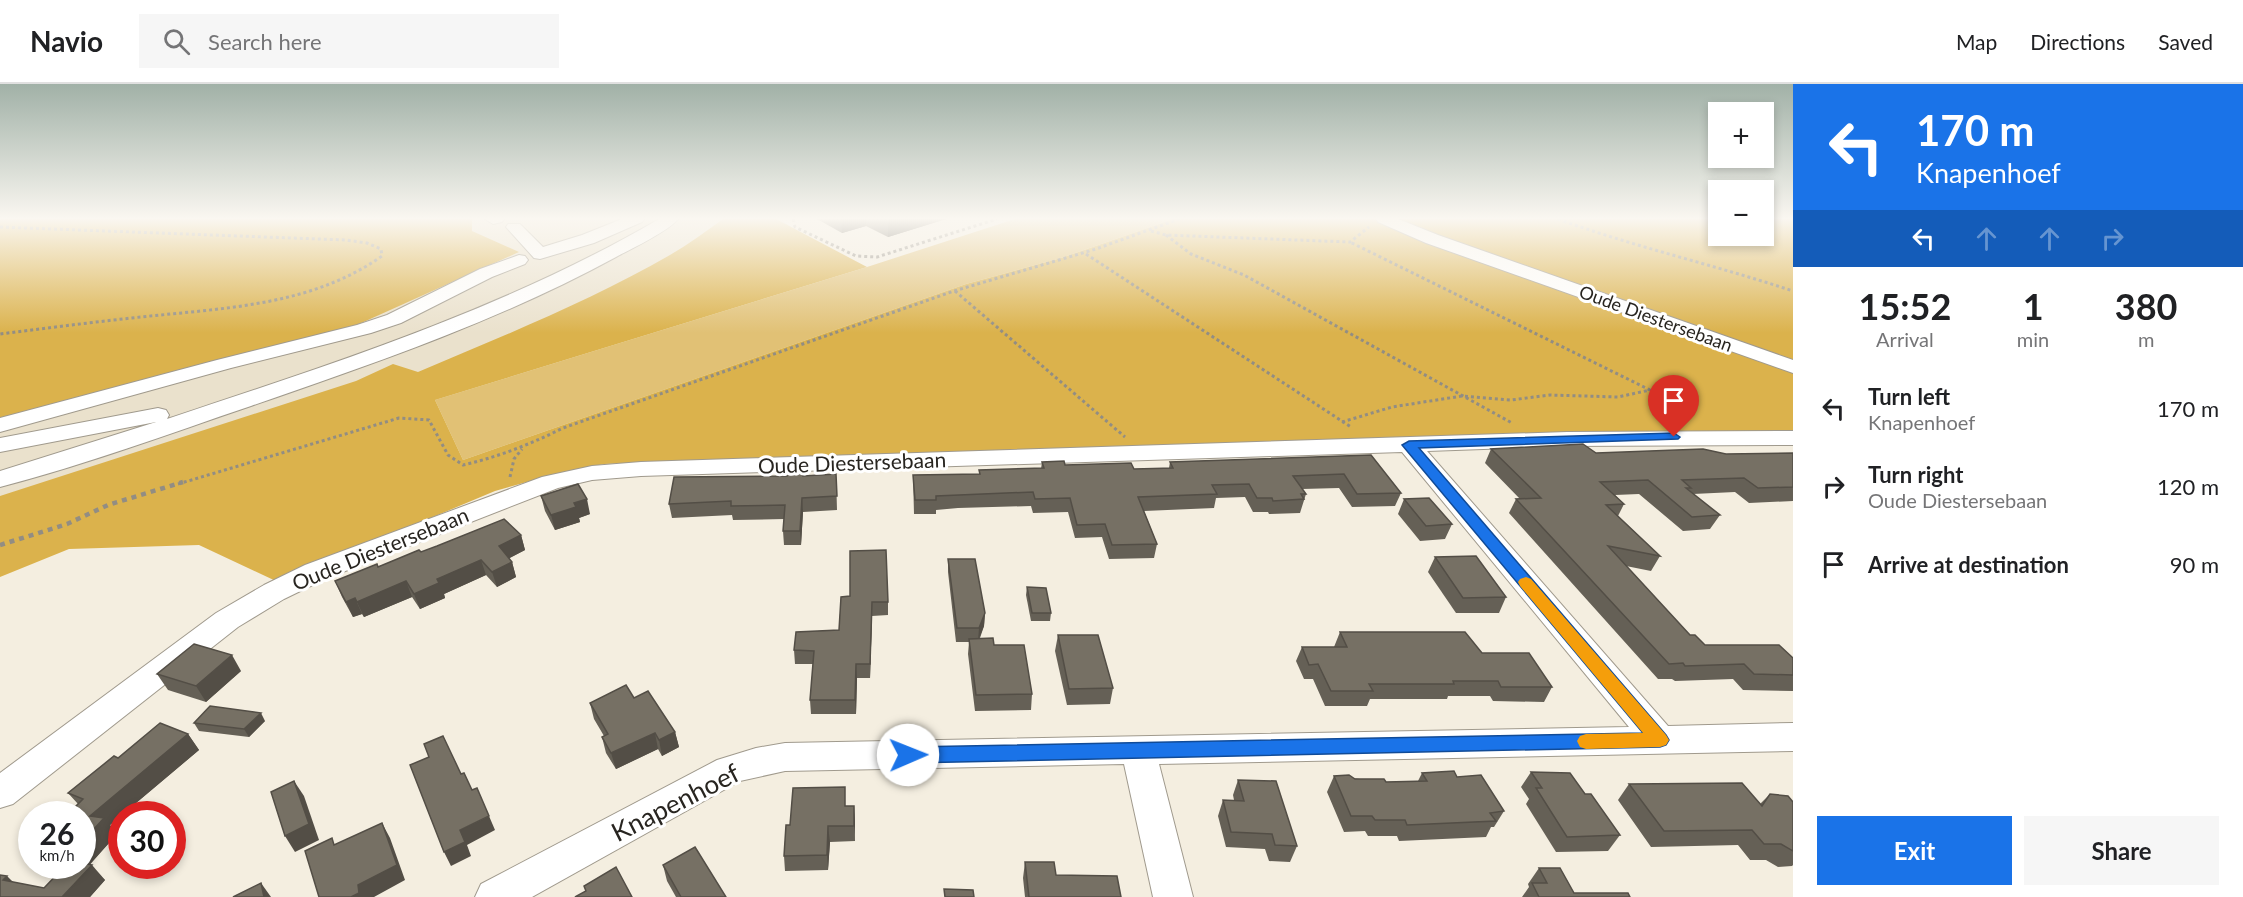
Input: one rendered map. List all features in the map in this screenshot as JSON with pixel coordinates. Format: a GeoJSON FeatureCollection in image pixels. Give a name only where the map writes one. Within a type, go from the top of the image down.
{"type":"FeatureCollection","features":[{"type":"Feature","properties":{"kind":"street"},"geometry":{"type":"LineString","coordinates":[[537,257],[541,262]]}},
{"type":"Feature","properties":{"kind":"street"},"geometry":{"type":"LineString","coordinates":[[0,425],[364,329],[394,319],[486,273],[541,262],[553,257]]}},
{"type":"Feature","properties":{"kind":"street"},"geometry":{"type":"LineString","coordinates":[[0,480],[218,411],[400,345],[606,257]]}},
{"type":"Feature","properties":{"kind":"street","name":"Oude Diestersebaan"},"geometry":{"type":"LineString","coordinates":[[1483,257],[1793,367]]}},
{"type":"Feature","properties":{"kind":"street"},"geometry":{"type":"LineString","coordinates":[[0,446],[174,412],[242,390],[452,315],[510,289],[541,262]]}},
{"type":"Feature","properties":{"kind":"street"},"geometry":{"type":"LineString","coordinates":[[0,434],[378,332],[429,311],[518,265]]}},
{"type":"Feature","properties":{"kind":"street","name":"Oude Diestersebaan"},"geometry":{"type":"LineString","coordinates":[[0,793],[227,620],[274,592],[315,572],[505,498],[551,482],[592,473],[640,469],[1543,440],[1674,437],[1793,438]]}},
{"type":"Feature","properties":{"kind":"street"},"geometry":{"type":"LineString","coordinates":[[1396,445],[1660,740]]}},
{"type":"Feature","properties":{"kind":"street","name":"Knapenhoef"},"geometry":{"type":"LineString","coordinates":[[495,897],[729,770],[785,757],[1793,737]]}},
{"type":"Feature","properties":{"kind":"street"},"geometry":{"type":"LineString","coordinates":[[1138,750],[1173,897]]}},
{"type":"Feature","properties":{"kind":"path"},"geometry":{"type":"LineString","coordinates":[[0,334],[211,309],[289,297],[341,281],[369,267],[381,257]]}},
{"type":"Feature","properties":{"kind":"path"},"geometry":{"type":"LineString","coordinates":[[0,545],[67,524],[108,505],[399,418],[429,420],[448,455],[463,465],[522,448],[563,428],[954,291],[1003,275],[1074,257]]}},
{"type":"Feature","properties":{"kind":"path"},"geometry":{"type":"LineString","coordinates":[[1090,257],[1342,422],[1396,445]]}},
{"type":"Feature","properties":{"kind":"path"},"geometry":{"type":"LineString","coordinates":[[1200,257],[1244,275],[1543,440]]}},
{"type":"Feature","properties":{"kind":"path"},"geometry":{"type":"LineString","coordinates":[[1342,422],[1392,407],[1462,396],[1511,400],[1550,395],[1618,397],[1650,390],[1380,257]]}},
{"type":"Feature","properties":{"kind":"path"},"geometry":{"type":"LineString","coordinates":[[1679,257],[1793,291]]}},
{"type":"Feature","properties":{"kind":"path"},"geometry":{"type":"LineString","coordinates":[[954,291],[1119,429],[1139,453]]}},
{"type":"Feature","properties":{"kind":"path"},"geometry":{"type":"LineString","coordinates":[[505,498],[514,459],[522,448]]}},
{"type":"Feature","properties":{"kind":"shaded area"},"geometry":{"type":"Polygon","coordinates":[[[0,257],[840,257],[856,267],[0,538],[0,257]]]}},
{"type":"Feature","properties":{"kind":"shaded area"},"geometry":{"type":"Polygon","coordinates":[[[0,257],[508,257],[348,329],[0,422],[0,257]]]}},
{"type":"Feature","properties":{"kind":"shaded area"},"geometry":{"type":"Polygon","coordinates":[[[667,257],[848,257],[867,267],[435,400],[463,460],[966,284],[1064,257],[1469,257],[1793,373],[1793,433],[1648,431],[604,464],[552,475],[495,491],[278,582],[199,545],[69,549],[0,577],[0,496],[356,381],[393,364],[418,372],[546,317],[667,257]]]}},
{"type":"Feature","properties":{"kind":"shaded area"},"geometry":{"type":"Polygon","coordinates":[[[898,257],[1064,257],[966,284],[463,460],[435,400],[898,257]]]}},
{"type":"Feature","properties":{"kind":"shaded area"},"geometry":{"type":"Polygon","coordinates":[[[1493,257],[1793,257],[1793,364],[1493,257]]]}},
{"type":"Feature","properties":{"kind":"building"},"geometry":{"type":"Polygon","coordinates":[[[1583,444],[1596,453],[1703,449],[1726,454],[1793,453],[1793,487],[1758,488],[1744,478],[1682,480],[1691,488],[1686,488],[1720,515],[1692,517],[1648,480],[1600,482],[1624,504],[1606,505],[1660,556],[1608,546],[1690,635],[1695,635],[1705,645],[1779,645],[1793,658],[1793,675],[1754,674],[1744,664],[1685,666],[1683,663],[1669,664],[1516,499],[1541,498],[1491,449],[1583,444]]]}},
{"type":"Feature","properties":{"kind":"building"},"geometry":{"type":"Polygon","coordinates":[[[1371,455],[1401,493],[1357,494],[1344,474],[1293,476],[1306,494],[1301,494],[1304,499],[1273,501],[1272,498],[1257,498],[1249,484],[1212,485],[1217,494],[1138,497],[1157,544],[1112,545],[1105,524],[1077,525],[1070,498],[1035,499],[1033,492],[936,496],[936,500],[915,500],[913,475],[980,474],[979,470],[1044,468],[1042,462],[1064,461],[1065,465],[1131,463],[1134,469],[1173,468],[1170,462],[1371,455]]]}},
{"type":"Feature","properties":{"kind":"building"},"geometry":{"type":"Polygon","coordinates":[[[787,470],[804,471],[803,476],[836,474],[837,496],[802,498],[800,531],[783,531],[785,505],[731,506],[731,501],[669,504],[674,477],[787,476],[787,470]]]}},
{"type":"Feature","properties":{"kind":"building"},"geometry":{"type":"Polygon","coordinates":[[[578,484],[587,499],[574,503],[576,507],[551,515],[541,496],[578,484]]]}},
{"type":"Feature","properties":{"kind":"building"},"geometry":{"type":"Polygon","coordinates":[[[1429,498],[1452,524],[1426,526],[1404,499],[1429,498]]]}},
{"type":"Feature","properties":{"kind":"building"},"geometry":{"type":"Polygon","coordinates":[[[504,519],[521,535],[499,546],[512,562],[492,572],[481,560],[437,579],[439,583],[414,594],[406,581],[357,602],[355,598],[346,602],[335,581],[377,564],[378,567],[419,550],[421,552],[504,519]]]}},
{"type":"Feature","properties":{"kind":"building"},"geometry":{"type":"Polygon","coordinates":[[[886,550],[888,602],[872,602],[870,664],[856,664],[855,700],[810,700],[814,651],[794,650],[796,632],[839,630],[841,597],[850,596],[850,551],[886,550]]]}},
{"type":"Feature","properties":{"kind":"building"},"geometry":{"type":"Polygon","coordinates":[[[1476,556],[1506,597],[1463,598],[1435,557],[1476,556]]]}},
{"type":"Feature","properties":{"kind":"building"},"geometry":{"type":"Polygon","coordinates":[[[948,559],[975,559],[985,613],[979,628],[957,628],[948,559]]]}},
{"type":"Feature","properties":{"kind":"building"},"geometry":{"type":"Polygon","coordinates":[[[1027,587],[1046,588],[1051,613],[1032,613],[1027,587]]]}},
{"type":"Feature","properties":{"kind":"building"},"geometry":{"type":"Polygon","coordinates":[[[1340,632],[1465,632],[1482,653],[1529,653],[1552,687],[1501,687],[1498,681],[1453,681],[1454,684],[1369,684],[1373,691],[1331,691],[1318,664],[1309,665],[1302,647],[1347,647],[1340,632]]]}},
{"type":"Feature","properties":{"kind":"building"},"geometry":{"type":"Polygon","coordinates":[[[1058,635],[1098,635],[1113,688],[1069,689],[1058,635]]]}},
{"type":"Feature","properties":{"kind":"building"},"geometry":{"type":"Polygon","coordinates":[[[993,638],[994,645],[1024,645],[1032,694],[976,695],[969,639],[993,638]]]}},
{"type":"Feature","properties":{"kind":"building"},"geometry":{"type":"Polygon","coordinates":[[[194,644],[232,655],[196,686],[157,674],[194,644]]]}},
{"type":"Feature","properties":{"kind":"building"},"geometry":{"type":"Polygon","coordinates":[[[626,685],[634,698],[648,691],[675,732],[659,740],[655,733],[611,753],[602,737],[608,734],[590,703],[626,685]]]}},
{"type":"Feature","properties":{"kind":"building"},"geometry":{"type":"Polygon","coordinates":[[[210,706],[261,713],[244,729],[194,723],[210,706]]]}},
{"type":"Feature","properties":{"kind":"building"},"geometry":{"type":"Polygon","coordinates":[[[160,723],[188,734],[96,811],[96,801],[81,801],[83,799],[68,793],[114,756],[118,758],[160,723]]]}},
{"type":"Feature","properties":{"kind":"building"},"geometry":{"type":"Polygon","coordinates":[[[443,736],[461,774],[464,773],[472,790],[477,788],[489,816],[460,830],[465,842],[444,852],[410,765],[429,757],[424,744],[443,736]]]}},
{"type":"Feature","properties":{"kind":"building"},"geometry":{"type":"Polygon","coordinates":[[[1454,771],[1457,777],[1481,775],[1504,811],[1490,813],[1496,821],[1407,825],[1405,820],[1375,820],[1372,816],[1351,816],[1334,776],[1349,775],[1355,779],[1384,779],[1386,782],[1427,781],[1422,773],[1454,771]]]}},
{"type":"Feature","properties":{"kind":"building"},"geometry":{"type":"Polygon","coordinates":[[[1531,772],[1570,773],[1585,794],[1591,794],[1620,835],[1567,837],[1536,788],[1542,788],[1531,772]]]}},
{"type":"Feature","properties":{"kind":"building"},"geometry":{"type":"Polygon","coordinates":[[[1238,780],[1276,781],[1297,846],[1275,845],[1272,834],[1231,832],[1223,800],[1244,801],[1238,780]]]}},
{"type":"Feature","properties":{"kind":"building"},"geometry":{"type":"Polygon","coordinates":[[[294,781],[309,824],[285,836],[271,792],[294,781]]]}},
{"type":"Feature","properties":{"kind":"building"},"geometry":{"type":"Polygon","coordinates":[[[1742,783],[1762,806],[1770,794],[1788,796],[1793,802],[1793,851],[1781,844],[1764,844],[1752,830],[1664,831],[1629,784],[1742,783]]]}},
{"type":"Feature","properties":{"kind":"building"},"geometry":{"type":"Polygon","coordinates":[[[845,787],[845,806],[854,806],[854,826],[828,826],[827,855],[784,856],[786,825],[790,825],[793,788],[845,787]]]}},
{"type":"Feature","properties":{"kind":"building"},"geometry":{"type":"Polygon","coordinates":[[[96,817],[104,818],[96,827],[96,817]]]}},
{"type":"Feature","properties":{"kind":"building"},"geometry":{"type":"Polygon","coordinates":[[[382,823],[397,865],[358,885],[359,893],[351,897],[319,897],[305,851],[332,838],[334,845],[382,823]]]}},
{"type":"Feature","properties":{"kind":"building"},"geometry":{"type":"Polygon","coordinates":[[[695,847],[726,897],[681,897],[663,865],[695,847]]]}},
{"type":"Feature","properties":{"kind":"building"},"geometry":{"type":"Polygon","coordinates":[[[1025,862],[1054,862],[1056,875],[1117,876],[1121,897],[1029,897],[1025,862]]]}},
{"type":"Feature","properties":{"kind":"building"},"geometry":{"type":"Polygon","coordinates":[[[616,867],[632,897],[575,897],[586,891],[584,886],[616,867]]]}},
{"type":"Feature","properties":{"kind":"building"},"geometry":{"type":"Polygon","coordinates":[[[1539,868],[1560,868],[1574,893],[1628,893],[1630,897],[1539,897],[1532,883],[1547,883],[1539,868]]]}},
{"type":"Feature","properties":{"kind":"building"},"geometry":{"type":"Polygon","coordinates":[[[0,875],[7,876],[3,880],[44,888],[53,879],[79,879],[62,897],[0,897],[0,875]]]}},
{"type":"Feature","properties":{"kind":"building"},"geometry":{"type":"Polygon","coordinates":[[[261,883],[264,897],[233,897],[261,883]]]}},
{"type":"Feature","properties":{"kind":"building"},"geometry":{"type":"Polygon","coordinates":[[[944,889],[973,890],[974,897],[945,897],[944,889]]]}},
{"type":"Feature","properties":{"kind":"slow traffic"},"geometry":{"type":"LineString","coordinates":[[1526,582],[1660,740],[1586,741]]}},
{"type":"Feature","properties":{"kind":"route"},"geometry":{"type":"LineString","coordinates":[[908,755],[1660,740],[1409,445],[1674,437]]}}]}
